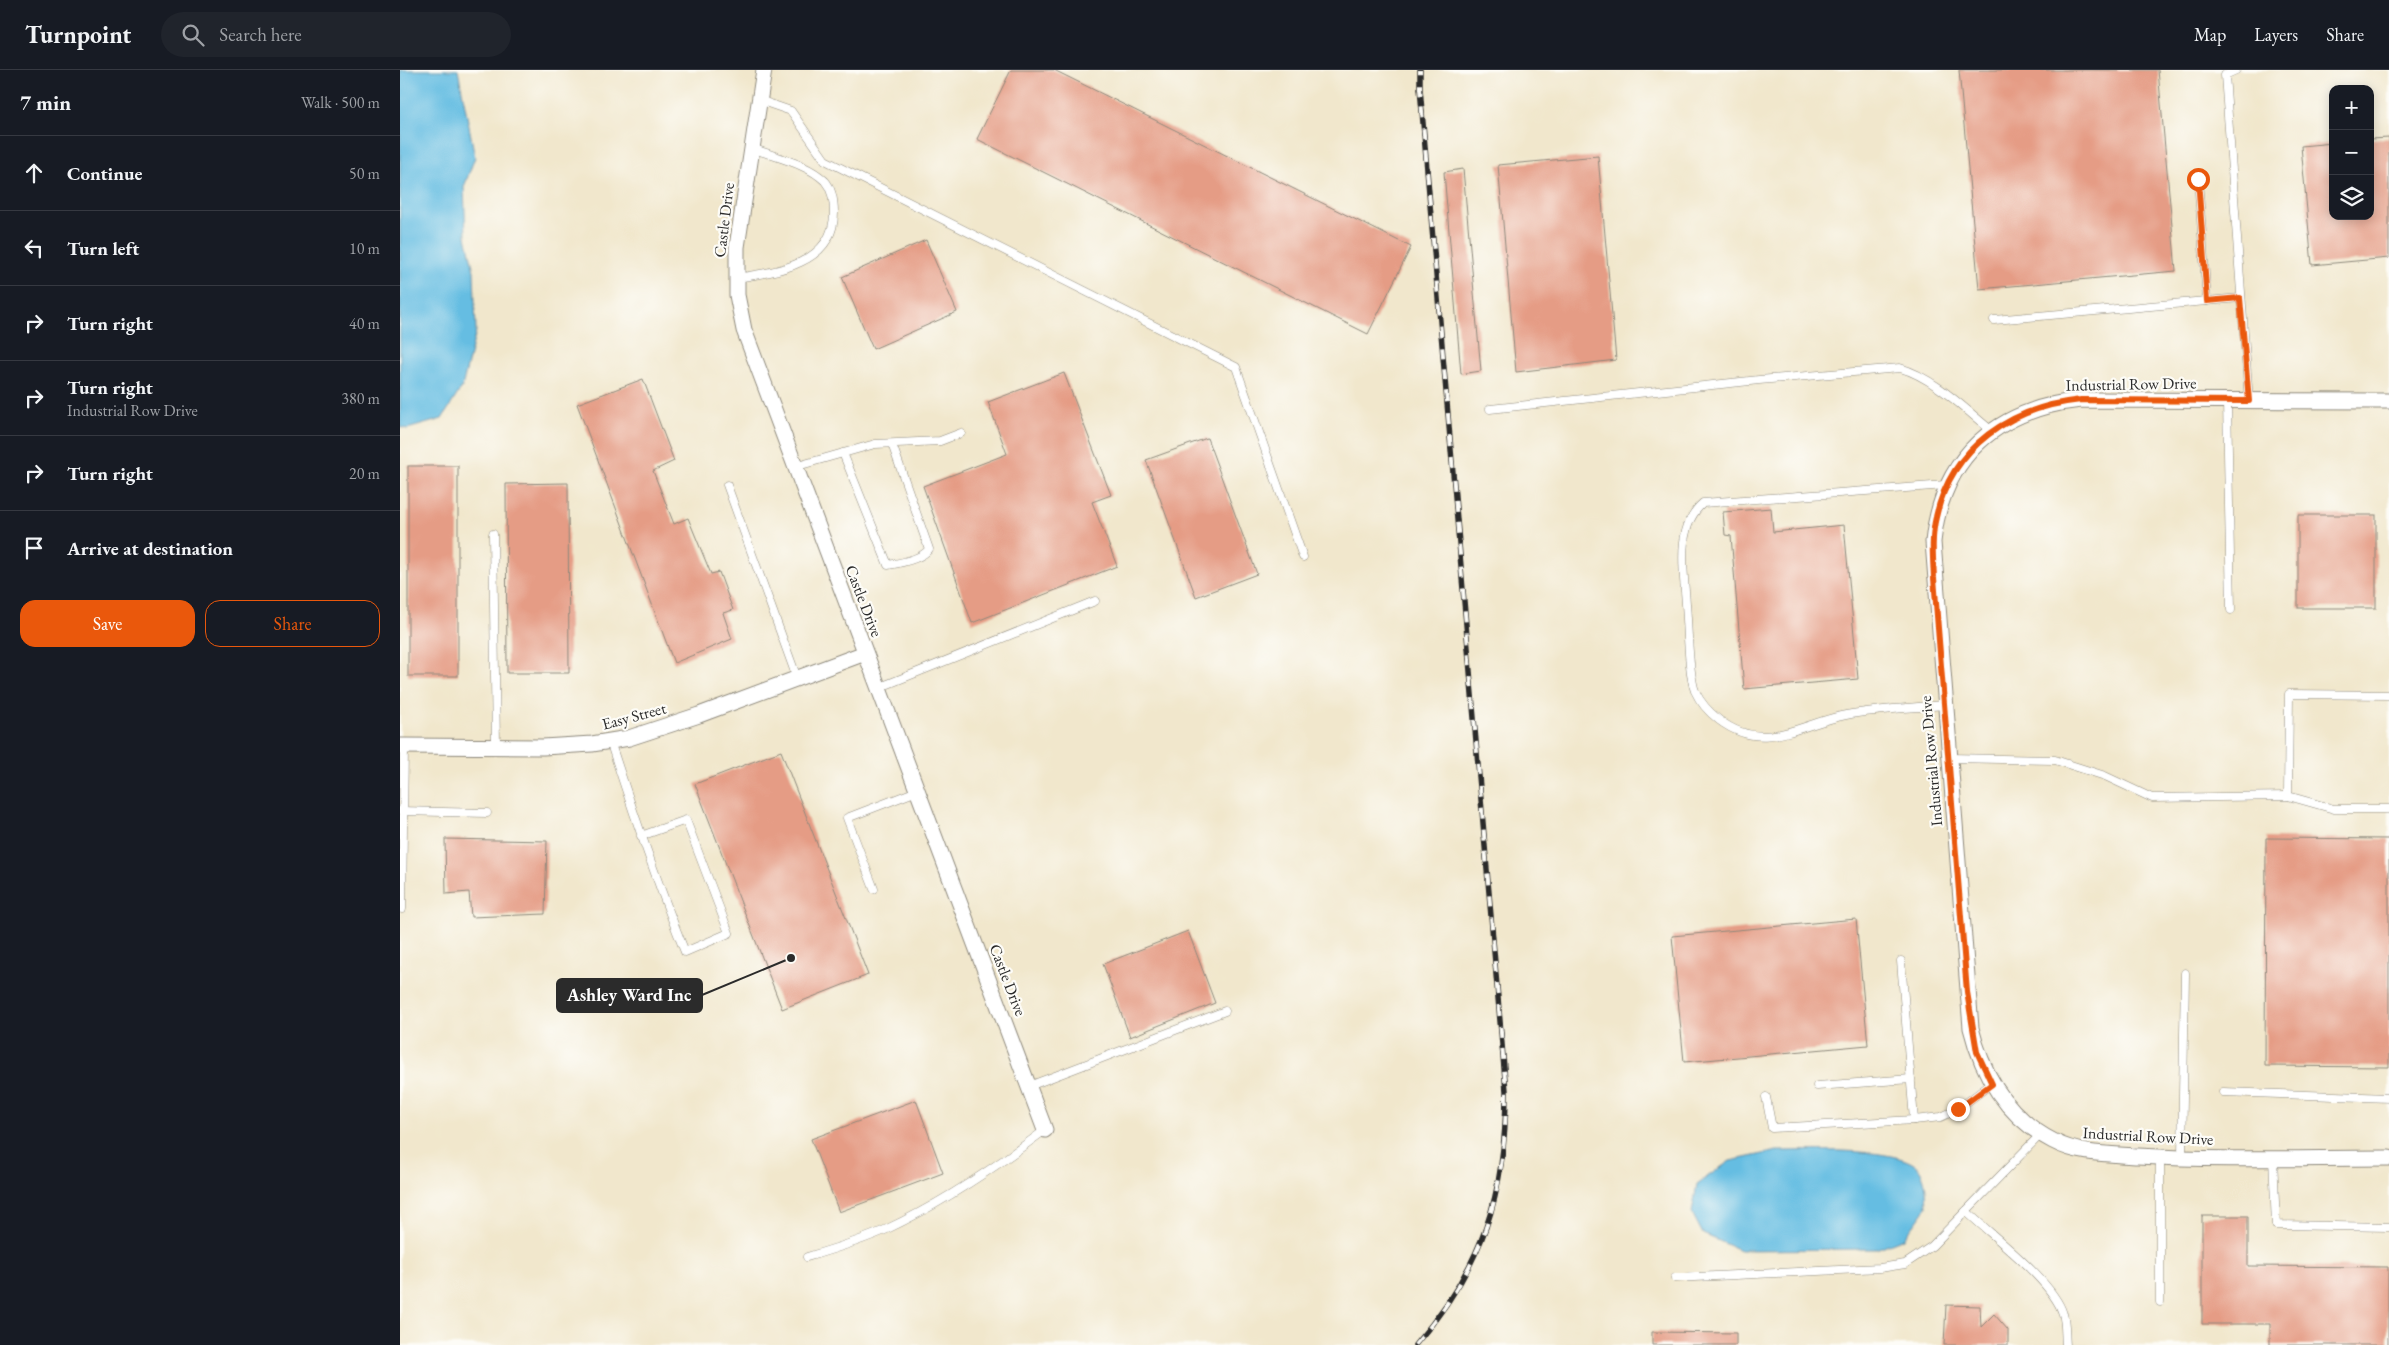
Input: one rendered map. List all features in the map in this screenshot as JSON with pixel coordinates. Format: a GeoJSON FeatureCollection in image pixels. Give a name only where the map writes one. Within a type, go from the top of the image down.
{"type":"FeatureCollection","features":[{"type":"Feature","properties":{"kind":"street","name":"Castle Drive"},"geometry":{"type":"LineString","coordinates":[[764,70],[737,247],[736,278],[744,330],[1045,1130]]}},
{"type":"Feature","properties":{"kind":"street","name":"Industrial Row Drive"},"geometry":{"type":"LineString","coordinates":[[2389,401],[2081,400],[2057,402],[2034,408],[2012,418],[1992,431],[1974,446],[1959,465],[1946,485],[1935,519],[1933,542],[1948,758],[1971,1028],[1977,1052],[1992,1084],[2016,1115],[2041,1134],[2074,1149],[2182,1158],[2389,1158]]}},
{"type":"Feature","properties":{"kind":"street","name":"Easy Street"},"geometry":{"type":"LineString","coordinates":[[402,746],[543,747],[610,741],[640,735],[865,653]]}},
{"type":"Feature","properties":{"kind":"lane"},"geometry":{"type":"LineString","coordinates":[[2236,70],[2225,75],[2249,401]]}},
{"type":"Feature","properties":{"kind":"lane"},"geometry":{"type":"LineString","coordinates":[[759,100],[791,111],[825,160],[1236,367],[1303,557]]}},
{"type":"Feature","properties":{"kind":"lane"},"geometry":{"type":"LineString","coordinates":[[736,278],[796,265],[815,255],[827,243],[834,227],[832,192],[824,181],[803,167],[752,148]]}},
{"type":"Feature","properties":{"kind":"lane"},"geometry":{"type":"LineString","coordinates":[[2198,179],[2207,301]]}},
{"type":"Feature","properties":{"kind":"lane"},"geometry":{"type":"LineString","coordinates":[[1994,320],[2240,298]]}},
{"type":"Feature","properties":{"kind":"lane"},"geometry":{"type":"LineString","coordinates":[[1490,409],[1759,380],[1900,368],[1913,372],[1928,381],[1992,431]]}},
{"type":"Feature","properties":{"kind":"lane"},"geometry":{"type":"LineString","coordinates":[[2227,400],[2231,610]]}},
{"type":"Feature","properties":{"kind":"lane"},"geometry":{"type":"LineString","coordinates":[[794,467],[875,444],[940,441],[961,434]]}},
{"type":"Feature","properties":{"kind":"lane"},"geometry":{"type":"LineString","coordinates":[[843,453],[888,565],[899,563],[926,553],[930,548],[892,444]]}},
{"type":"Feature","properties":{"kind":"lane"},"geometry":{"type":"LineString","coordinates":[[727,485],[797,678]]}},
{"type":"Feature","properties":{"kind":"lane"},"geometry":{"type":"LineString","coordinates":[[1944,705],[1845,715],[1761,737],[1743,734],[1724,724],[1710,713],[1695,691],[1690,660],[1683,541],[1696,509],[1703,503],[1946,485]]}},
{"type":"Feature","properties":{"kind":"lane"},"geometry":{"type":"LineString","coordinates":[[493,534],[496,746]]}},
{"type":"Feature","properties":{"kind":"lane"},"geometry":{"type":"LineString","coordinates":[[878,688],[1095,601]]}},
{"type":"Feature","properties":{"kind":"lane"},"geometry":{"type":"LineString","coordinates":[[2288,796],[2289,694],[2389,695]]}},
{"type":"Feature","properties":{"kind":"lane"},"geometry":{"type":"LineString","coordinates":[[610,741],[642,836],[684,952],[729,934],[686,820],[642,836]]}},
{"type":"Feature","properties":{"kind":"lane"},"geometry":{"type":"LineString","coordinates":[[402,746],[402,909]]}},
{"type":"Feature","properties":{"kind":"lane"},"geometry":{"type":"LineString","coordinates":[[1948,758],[2055,760],[2105,776],[2152,798],[2288,796],[2334,809],[2389,809]]}},
{"type":"Feature","properties":{"kind":"lane"},"geometry":{"type":"LineString","coordinates":[[874,889],[847,818],[917,790]]}},
{"type":"Feature","properties":{"kind":"lane"},"geometry":{"type":"LineString","coordinates":[[402,811],[487,813]]}},
{"type":"Feature","properties":{"kind":"lane"},"geometry":{"type":"LineString","coordinates":[[1901,961],[1914,1120]]}},
{"type":"Feature","properties":{"kind":"lane"},"geometry":{"type":"LineString","coordinates":[[2182,1158],[2186,974]]}},
{"type":"Feature","properties":{"kind":"lane"},"geometry":{"type":"LineString","coordinates":[[1029,1086],[1226,1011]]}},
{"type":"Feature","properties":{"kind":"lane"},"geometry":{"type":"LineString","coordinates":[[1817,1086],[1911,1079]]}},
{"type":"Feature","properties":{"kind":"lane"},"geometry":{"type":"LineString","coordinates":[[1766,1097],[1772,1128],[1914,1120],[1941,1116],[1958,1109],[1992,1084]]}},
{"type":"Feature","properties":{"kind":"lane"},"geometry":{"type":"LineString","coordinates":[[2223,1092],[2389,1098]]}},
{"type":"Feature","properties":{"kind":"lane"},"geometry":{"type":"LineString","coordinates":[[807,1257],[887,1229],[981,1175],[1045,1130]]}},
{"type":"Feature","properties":{"kind":"lane"},"geometry":{"type":"LineString","coordinates":[[1675,1278],[1880,1268],[1904,1264],[1932,1246],[2041,1134]]}},
{"type":"Feature","properties":{"kind":"lane"},"geometry":{"type":"LineString","coordinates":[[2160,1157],[2160,1302]]}},
{"type":"Feature","properties":{"kind":"lane"},"geometry":{"type":"LineString","coordinates":[[2272,1158],[2276,1225],[2389,1227]]}},
{"type":"Feature","properties":{"kind":"lane"},"geometry":{"type":"LineString","coordinates":[[1966,1211],[2042,1281],[2055,1297],[2064,1315],[2066,1345]]}},
{"type":"Feature","properties":{"kind":"water"},"geometry":{"type":"Polygon","coordinates":[[[400,70],[458,70],[475,157],[464,187],[466,236],[474,271],[476,331],[462,387],[442,419],[407,429],[400,427],[400,70]]]}},
{"type":"Feature","properties":{"kind":"water"},"geometry":{"type":"Polygon","coordinates":[[[1777,1151],[1875,1153],[1911,1162],[1920,1170],[1924,1179],[1927,1207],[1904,1238],[1876,1249],[1740,1250],[1703,1234],[1692,1213],[1697,1184],[1730,1161],[1777,1151]]]}},
{"type":"Feature","properties":{"kind":"building"},"geometry":{"type":"Polygon","coordinates":[[[1011,70],[1054,70],[1411,247],[1368,334],[977,139],[1011,70]]]}},
{"type":"Feature","properties":{"kind":"building"},"geometry":{"type":"Polygon","coordinates":[[[1959,70],[2158,70],[2176,271],[1979,289],[1959,70]]]}},
{"type":"Feature","properties":{"kind":"building"},"geometry":{"type":"Polygon","coordinates":[[[2389,138],[2389,258],[2312,265],[2301,146],[2329,143],[2329,220],[2374,220],[2374,139],[2389,138]]]}},
{"type":"Feature","properties":{"kind":"building"},"geometry":{"type":"Polygon","coordinates":[[[1598,156],[1616,360],[1516,372],[1498,165],[1598,156]]]}},
{"type":"Feature","properties":{"kind":"building"},"geometry":{"type":"Polygon","coordinates":[[[1463,169],[1481,371],[1461,374],[1444,172],[1463,169]]]}},
{"type":"Feature","properties":{"kind":"building"},"geometry":{"type":"Polygon","coordinates":[[[926,240],[957,312],[873,349],[842,277],[926,240]]]}},
{"type":"Feature","properties":{"kind":"building"},"geometry":{"type":"Polygon","coordinates":[[[1064,373],[1111,495],[1092,502],[1117,566],[972,623],[923,486],[1007,454],[988,402],[1064,373]]]}},
{"type":"Feature","properties":{"kind":"building"},"geometry":{"type":"Polygon","coordinates":[[[643,379],[674,461],[653,471],[674,524],[688,518],[711,574],[719,572],[733,610],[723,613],[732,639],[674,663],[577,404],[643,379]]]}},
{"type":"Feature","properties":{"kind":"building"},"geometry":{"type":"Polygon","coordinates":[[[1207,438],[1257,574],[1196,597],[1146,460],[1207,438]]]}},
{"type":"Feature","properties":{"kind":"building"},"geometry":{"type":"Polygon","coordinates":[[[408,466],[458,466],[458,676],[408,676],[408,466]]]}},
{"type":"Feature","properties":{"kind":"building"},"geometry":{"type":"Polygon","coordinates":[[[568,483],[569,673],[507,673],[506,484],[568,483]]]}},
{"type":"Feature","properties":{"kind":"building"},"geometry":{"type":"Polygon","coordinates":[[[1771,508],[1773,532],[1844,525],[1858,679],[1744,689],[1731,536],[1725,535],[1723,512],[1771,508]]]}},
{"type":"Feature","properties":{"kind":"building"},"geometry":{"type":"Polygon","coordinates":[[[2298,515],[2376,515],[2376,608],[2298,608],[2298,515]]]}},
{"type":"Feature","properties":{"kind":"building"},"geometry":{"type":"Polygon","coordinates":[[[781,751],[868,975],[782,1009],[695,784],[781,751]]]}},
{"type":"Feature","properties":{"kind":"building"},"geometry":{"type":"Polygon","coordinates":[[[2266,838],[2389,839],[2389,1067],[2265,1066],[2266,838]]]}},
{"type":"Feature","properties":{"kind":"building"},"geometry":{"type":"Polygon","coordinates":[[[445,839],[547,841],[545,914],[471,917],[469,892],[446,894],[445,839]]]}},
{"type":"Feature","properties":{"kind":"building"},"geometry":{"type":"Polygon","coordinates":[[[1856,919],[1868,1045],[1684,1062],[1672,936],[1856,919]]]}},
{"type":"Feature","properties":{"kind":"building"},"geometry":{"type":"Polygon","coordinates":[[[1188,931],[1215,1003],[1130,1037],[1103,964],[1188,931]]]}},
{"type":"Feature","properties":{"kind":"building"},"geometry":{"type":"Polygon","coordinates":[[[916,1100],[943,1173],[839,1212],[811,1139],[916,1100]]]}},
{"type":"Feature","properties":{"kind":"building"},"geometry":{"type":"Polygon","coordinates":[[[2202,1216],[2248,1216],[2248,1266],[2388,1267],[2388,1345],[2270,1345],[2270,1324],[2202,1324],[2202,1216]]]}},
{"type":"Feature","properties":{"kind":"building"},"geometry":{"type":"Polygon","coordinates":[[[1946,1305],[1980,1306],[1981,1327],[1994,1314],[2008,1330],[2008,1345],[1944,1345],[1946,1305]]]}},
{"type":"Feature","properties":{"kind":"building"},"geometry":{"type":"Polygon","coordinates":[[[1652,1332],[1736,1333],[1736,1345],[1652,1345],[1652,1332]]]}},
{"type":"Feature","properties":{"kind":"railway"},"geometry":{"type":"LineString","coordinates":[[1415,1345],[1458,1287],[1474,1257],[1486,1227],[1495,1196],[1501,1163],[1505,1129],[1506,1091],[1420,88],[1420,70]]}},
{"type":"Feature","properties":{"kind":"place","name":"Ashley Ward Inc"},"geometry":{"type":"Point","coordinates":[791,958]}},
{"type":"Feature","properties":{"kind":"route"},"geometry":{"type":"LineString","coordinates":[[1958,1109],[1992,1084],[1977,1052],[1971,1028],[1967,992],[1934,578],[1933,542],[1935,519],[1946,485],[1974,446],[2012,418],[2034,408],[2057,402],[2081,400],[2249,401],[2240,298],[2207,301],[2198,179]]}}]}
